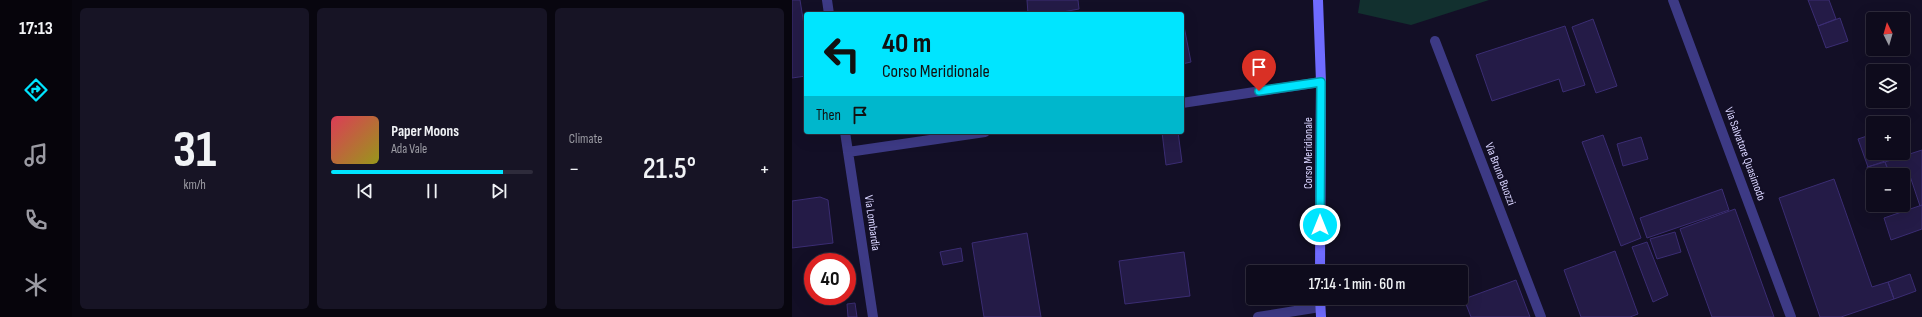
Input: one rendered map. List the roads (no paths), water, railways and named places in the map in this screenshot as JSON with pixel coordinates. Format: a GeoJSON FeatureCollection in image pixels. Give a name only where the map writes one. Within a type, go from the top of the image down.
{"type":"FeatureCollection","features":[{"type":"Feature","properties":{"kind":"street"},"geometry":{"type":"LineString","coordinates":[[828,0],[829,12]]}},
{"type":"Feature","properties":{"kind":"street","name":"Corso Meridionale"},"geometry":{"type":"LineString","coordinates":[[1318,0],[1321,82],[1320,265]]}},
{"type":"Feature","properties":{"kind":"street","name":"Via Salvatore Quasimodo"},"geometry":{"type":"LineString","coordinates":[[1673,0],[1791,317]]}},
{"type":"Feature","properties":{"kind":"street","name":"Via Bruno Buozzi"},"geometry":{"type":"LineString","coordinates":[[1435,41],[1541,317]]}},
{"type":"Feature","properties":{"kind":"street"},"geometry":{"type":"LineString","coordinates":[[1184,103],[1321,82]]}},
{"type":"Feature","properties":{"kind":"street","name":"Via Lombardia"},"geometry":{"type":"LineString","coordinates":[[845,134],[872,317]]}},
{"type":"Feature","properties":{"kind":"street"},"geometry":{"type":"LineString","coordinates":[[848,152],[971,134]]}},
{"type":"Feature","properties":{"kind":"street"},"geometry":{"type":"LineString","coordinates":[[1258,317],[1320,307]]}}]}
